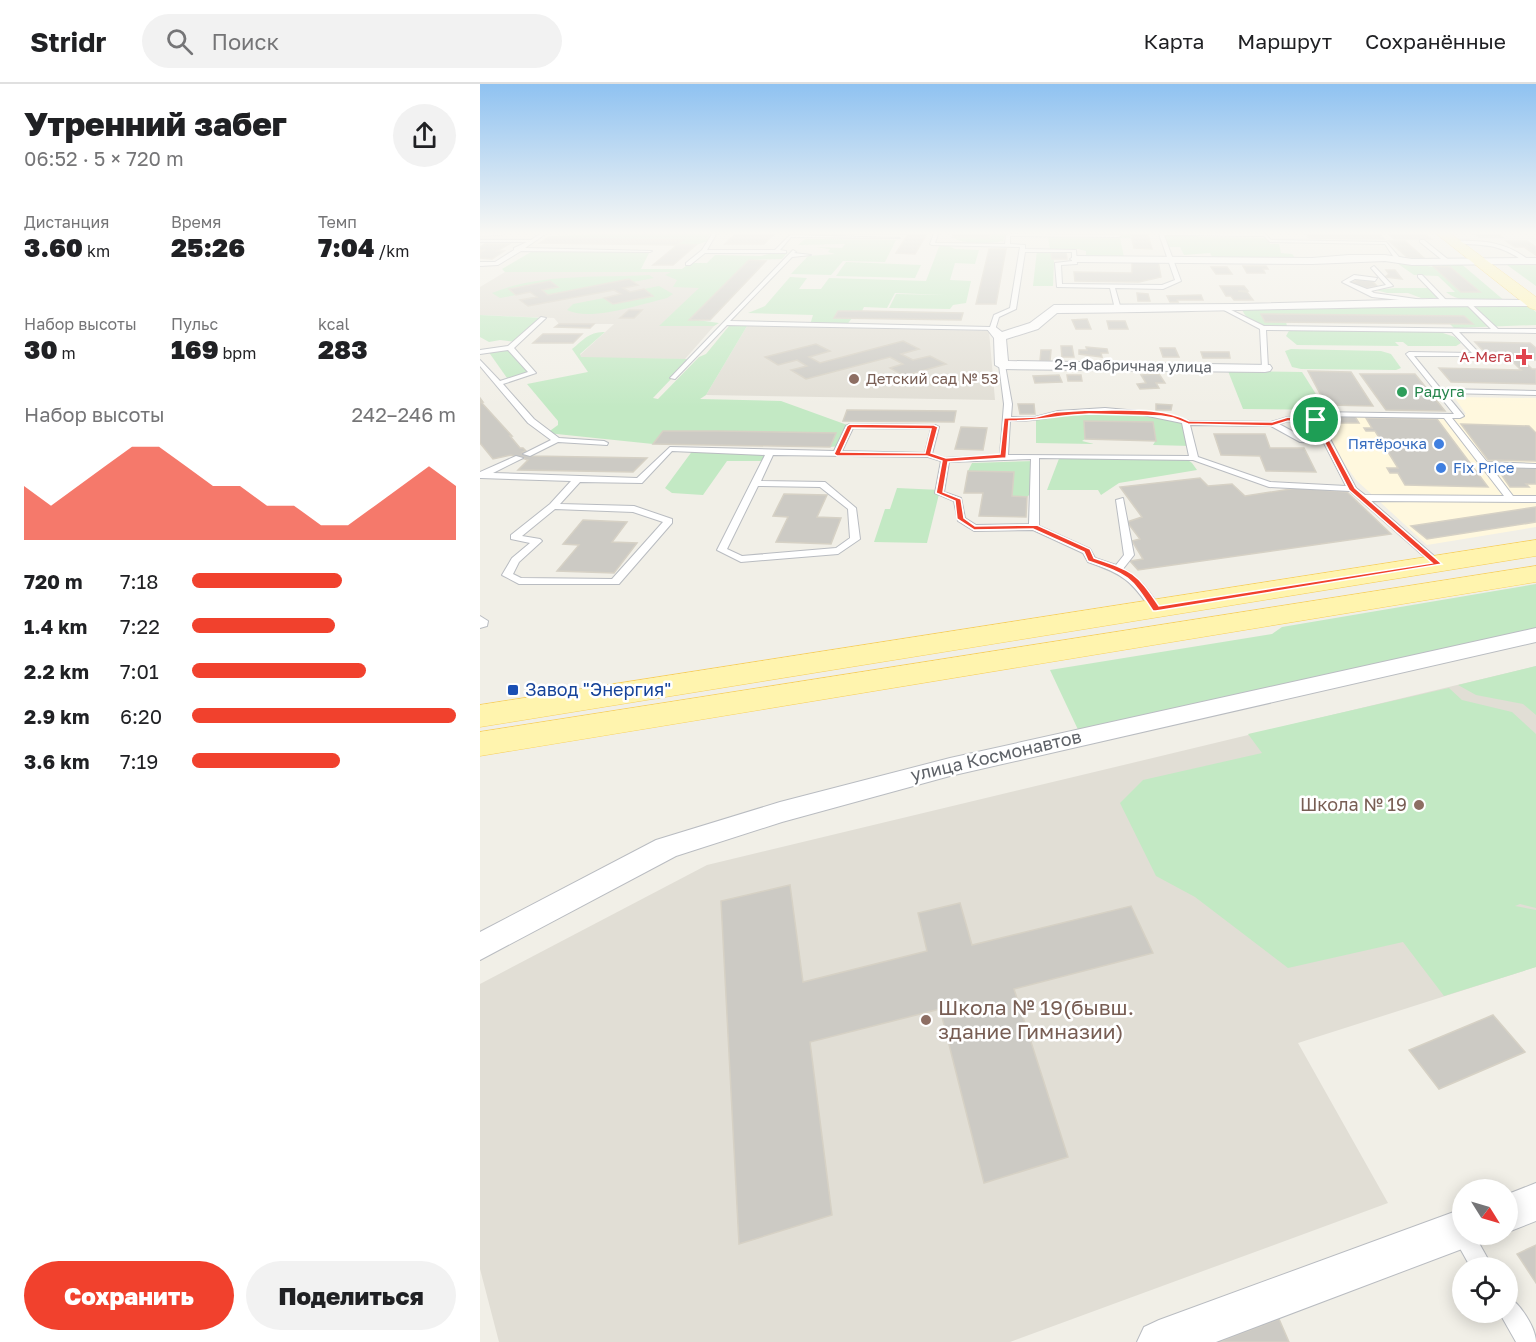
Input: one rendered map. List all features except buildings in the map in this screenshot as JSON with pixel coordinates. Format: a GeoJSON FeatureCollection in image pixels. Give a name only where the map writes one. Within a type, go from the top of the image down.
{"type":"FeatureCollection","features":[{"type":"Feature","properties":{"kind":"main road"},"geometry":{"type":"LineString","coordinates":[[1516,290],[1535,304]]}},
{"type":"Feature","properties":{"kind":"main road"},"geometry":{"type":"LineString","coordinates":[[480,716],[1536,548]]}},
{"type":"Feature","properties":{"kind":"main road"},"geometry":{"type":"LineString","coordinates":[[480,744],[1536,574]]}},
{"type":"Feature","properties":{"kind":"street"},"geometry":{"type":"LineString","coordinates":[[1002,365],[996,333],[1034,326],[1054,309],[1225,309],[1430,302],[1535,304]]}},
{"type":"Feature","properties":{"kind":"street","name":"2-я Фабричная улица"},"geometry":{"type":"LineString","coordinates":[[1002,365],[1265,368]]}},
{"type":"Feature","properties":{"kind":"street","name":"улица Космонавтов"},"geometry":{"type":"LineString","coordinates":[[480,947],[666,848],[780,812],[950,767],[1536,634]]}},
{"type":"Feature","properties":{"kind":"street"},"geometry":{"type":"LineString","coordinates":[[1518,1208],[1536,1202]]}},
{"type":"Feature","properties":{"kind":"street"},"geometry":{"type":"LineString","coordinates":[[1166,1341],[1452,1233]]}},
{"type":"Feature","properties":{"kind":"lane"},"geometry":{"type":"LineString","coordinates":[[673,378],[757,290]]}},
{"type":"Feature","properties":{"kind":"lane"},"geometry":{"type":"LineString","coordinates":[[725,323],[996,333],[996,316],[1013,309],[1016,290]]}},
{"type":"Feature","properties":{"kind":"lane"},"geometry":{"type":"LineString","coordinates":[[1113,290],[1118,309]]}},
{"type":"Feature","properties":{"kind":"lane"},"geometry":{"type":"LineString","coordinates":[[1368,290],[1372,295],[1430,302]]}},
{"type":"Feature","properties":{"kind":"lane"},"geometry":{"type":"LineString","coordinates":[[1433,290],[1446,303]]}},
{"type":"Feature","properties":{"kind":"lane"},"geometry":{"type":"LineString","coordinates":[[1468,303],[1496,330]]}},
{"type":"Feature","properties":{"kind":"lane"},"geometry":{"type":"LineString","coordinates":[[1225,309],[1263,328],[1536,331]]}},
{"type":"Feature","properties":{"kind":"lane"},"geometry":{"type":"LineString","coordinates":[[480,352],[510,348],[543,318]]}},
{"type":"Feature","properties":{"kind":"lane"},"geometry":{"type":"LineString","coordinates":[[1263,328],[1265,368]]}},
{"type":"Feature","properties":{"kind":"lane"},"geometry":{"type":"LineString","coordinates":[[1438,564],[1352,489],[1313,414],[1460,416],[1409,354],[1478,355],[1454,329]]}},
{"type":"Feature","properties":{"kind":"lane"},"geometry":{"type":"LineString","coordinates":[[499,383],[533,373],[510,348]]}},
{"type":"Feature","properties":{"kind":"lane"},"geometry":{"type":"LineString","coordinates":[[480,362],[531,421],[557,440]]}},
{"type":"Feature","properties":{"kind":"lane"},"geometry":{"type":"LineString","coordinates":[[1002,365],[1008,404],[1004,456]]}},
{"type":"Feature","properties":{"kind":"lane"},"geometry":{"type":"LineString","coordinates":[[1440,391],[1536,393]]}},
{"type":"Feature","properties":{"kind":"lane"},"geometry":{"type":"LineString","coordinates":[[1006,419],[1036,419],[1056,413],[1089,412],[1161,414],[1174,416],[1188,423],[1272,424],[1288,419],[1316,420]]}},
{"type":"Feature","properties":{"kind":"lane"},"geometry":{"type":"LineString","coordinates":[[1446,416],[1511,499]]}},
{"type":"Feature","properties":{"kind":"lane"},"geometry":{"type":"LineString","coordinates":[[1188,423],[1194,458]]}},
{"type":"Feature","properties":{"kind":"lane"},"geometry":{"type":"LineString","coordinates":[[1272,424],[1303,440],[1327,441]]}},
{"type":"Feature","properties":{"kind":"lane"},"geometry":{"type":"LineString","coordinates":[[837,454],[850,426],[934,427],[928,454]]}},
{"type":"Feature","properties":{"kind":"lane"},"geometry":{"type":"LineString","coordinates":[[483,474],[557,440],[604,443]]}},
{"type":"Feature","properties":{"kind":"lane"},"geometry":{"type":"LineString","coordinates":[[483,474],[639,481],[670,449],[770,453],[928,454],[945,460],[1004,456],[1194,458],[1269,484],[1352,489]]}},
{"type":"Feature","properties":{"kind":"lane"},"geometry":{"type":"LineString","coordinates":[[756,483],[822,484],[852,508],[855,539],[838,552],[741,559],[722,550],[770,453]]}},
{"type":"Feature","properties":{"kind":"lane"},"geometry":{"type":"LineString","coordinates":[[1034,527],[1035,456]]}},
{"type":"Feature","properties":{"kind":"lane"},"geometry":{"type":"LineString","coordinates":[[945,460],[939,493],[958,500],[961,519],[974,528],[1034,527],[1087,550],[1091,560],[1126,571],[1141,585],[1156,609]]}},
{"type":"Feature","properties":{"kind":"lane"},"geometry":{"type":"LineString","coordinates":[[1485,464],[1536,465]]}},
{"type":"Feature","properties":{"kind":"lane"},"geometry":{"type":"LineString","coordinates":[[553,506],[634,509],[669,521],[615,582],[519,581],[507,575],[515,560],[537,541],[514,537],[553,506],[578,479]]}},
{"type":"Feature","properties":{"kind":"lane"},"geometry":{"type":"LineString","coordinates":[[1362,498],[1536,499]]}},
{"type":"Feature","properties":{"kind":"lane"},"geometry":{"type":"LineString","coordinates":[[1118,568],[1129,555],[1120,500]]}},
{"type":"Feature","properties":{"kind":"lane"},"geometry":{"type":"LineString","coordinates":[[1517,1323],[1528,1342]]}},
{"type":"Feature","properties":{"kind":"shaded area"},"geometry":{"type":"Polygon","coordinates":[[[480,290],[698,290],[660,326],[714,326],[685,359],[581,358],[580,355],[614,324],[559,324],[554,318],[480,315],[480,290]]]}},
{"type":"Feature","properties":{"kind":"shaded area","name":"Детский сад № 53"},"geometry":{"type":"Polygon","coordinates":[[[747,326],[989,331],[995,400],[706,395],[747,326]]]}},
{"type":"Feature","properties":{"kind":"shaded area"},"geometry":{"type":"Polygon","coordinates":[[[1454,397],[1536,398],[1536,527],[1427,545],[1356,480],[1308,412],[1466,414],[1454,397]]]}},
{"type":"Feature","properties":{"kind":"shaded area","name":"Школа № 19(бывш. здание Гимназии)"},"geometry":{"type":"Polygon","coordinates":[[[1536,666],[1536,967],[1298,1043],[1388,1203],[1010,1342],[499,1342],[480,1269],[480,984],[707,865],[1536,666]]]}},
{"type":"Feature","properties":{"kind":"green space"},"geometry":{"type":"Polygon","coordinates":[[[511,290],[516,295],[500,298],[492,293],[511,290]]]}},
{"type":"Feature","properties":{"kind":"green space"},"geometry":{"type":"Polygon","coordinates":[[[544,290],[575,290],[548,295],[544,290]]]}},
{"type":"Feature","properties":{"kind":"green space"},"geometry":{"type":"Polygon","coordinates":[[[645,290],[665,290],[673,294],[667,298],[630,308],[602,313],[577,313],[567,310],[573,304],[604,298],[613,304],[652,296],[645,290]]]}},
{"type":"Feature","properties":{"kind":"green space"},"geometry":{"type":"Polygon","coordinates":[[[697,290],[719,290],[690,319],[719,323],[714,326],[659,326],[697,290]]]}},
{"type":"Feature","properties":{"kind":"green space"},"geometry":{"type":"Polygon","coordinates":[[[779,290],[969,290],[966,303],[953,305],[950,309],[889,308],[896,294],[945,295],[895,293],[887,308],[864,307],[862,311],[838,311],[835,318],[852,318],[846,326],[810,325],[813,315],[748,313],[765,306],[779,290]]]}},
{"type":"Feature","properties":{"kind":"green space"},"geometry":{"type":"Polygon","coordinates":[[[1376,290],[1435,290],[1442,298],[1421,298],[1408,293],[1387,293],[1376,290]]]}},
{"type":"Feature","properties":{"kind":"green space"},"geometry":{"type":"Polygon","coordinates":[[[1453,290],[1479,292],[1476,290],[1492,290],[1506,302],[1475,302],[1459,299],[1446,292],[1455,292],[1453,290]]]}},
{"type":"Feature","properties":{"kind":"green space"},"geometry":{"type":"Polygon","coordinates":[[[1468,303],[1474,309],[1483,303],[1527,304],[1536,312],[1536,325],[1454,328],[1449,323],[1472,323],[1464,316],[1262,314],[1286,322],[1287,326],[1260,326],[1250,321],[1241,308],[1468,303]]]}},
{"type":"Feature","properties":{"kind":"green space"},"geometry":{"type":"Polygon","coordinates":[[[480,315],[544,318],[516,342],[500,340],[489,342],[480,337],[480,315]]]}},
{"type":"Feature","properties":{"kind":"green space"},"geometry":{"type":"Polygon","coordinates":[[[729,326],[747,326],[706,395],[700,399],[781,401],[850,426],[841,446],[830,447],[835,433],[663,431],[653,444],[547,433],[558,425],[558,421],[527,384],[588,372],[572,349],[587,337],[605,332],[580,354],[581,357],[690,359],[653,398],[658,399],[699,357],[706,354],[729,326]]]}},
{"type":"Feature","properties":{"kind":"green space"},"geometry":{"type":"Polygon","coordinates":[[[1290,329],[1437,331],[1455,337],[1461,343],[1456,346],[1408,346],[1403,342],[1395,342],[1399,346],[1297,345],[1286,336],[1290,329]]]}},
{"type":"Feature","properties":{"kind":"green space"},"geometry":{"type":"Polygon","coordinates":[[[510,348],[533,373],[522,378],[507,378],[488,351],[510,348]]]}},
{"type":"Feature","properties":{"kind":"green space"},"geometry":{"type":"Polygon","coordinates":[[[1291,349],[1381,351],[1391,354],[1401,368],[1396,370],[1301,369],[1292,367],[1285,351],[1291,349]]]}},
{"type":"Feature","properties":{"kind":"green space"},"geometry":{"type":"Polygon","coordinates":[[[1228,371],[1302,372],[1326,410],[1243,409],[1228,371]]]}},
{"type":"Feature","properties":{"kind":"green space"},"geometry":{"type":"Polygon","coordinates":[[[1089,412],[1174,416],[1188,423],[1191,446],[1153,445],[1156,440],[1153,423],[1084,422],[1085,439],[1082,441],[1094,444],[1036,443],[1036,419],[1089,412]]]}},
{"type":"Feature","properties":{"kind":"green space"},"geometry":{"type":"Polygon","coordinates":[[[693,450],[770,453],[766,461],[727,461],[703,495],[672,493],[665,488],[693,450]]]}},
{"type":"Feature","properties":{"kind":"green space"},"geometry":{"type":"Polygon","coordinates":[[[1060,456],[1185,458],[1197,470],[1119,483],[1101,495],[1098,490],[1047,490],[1060,456]]]}},
{"type":"Feature","properties":{"kind":"green space"},"geometry":{"type":"Polygon","coordinates":[[[1035,461],[1034,490],[1027,497],[1012,496],[1014,472],[968,471],[972,463],[1035,461]]]}},
{"type":"Feature","properties":{"kind":"green space"},"geometry":{"type":"Polygon","coordinates":[[[897,488],[940,490],[927,543],[874,542],[885,509],[890,509],[897,488]]]}},
{"type":"Feature","properties":{"kind":"green space"},"geometry":{"type":"Polygon","coordinates":[[[1536,584],[1536,635],[1081,736],[1050,670],[1272,634],[1282,627],[1536,584]]]}},
{"type":"Feature","properties":{"kind":"green space"},"geometry":{"type":"Polygon","coordinates":[[[1536,666],[1536,715],[1523,704],[1476,695],[1458,685],[1536,666]]]}},
{"type":"Feature","properties":{"kind":"green space","name":"Школа № 19"},"geometry":{"type":"Polygon","coordinates":[[[1449,688],[1462,700],[1512,712],[1536,734],[1536,908],[1520,904],[1515,906],[1536,910],[1536,967],[1444,996],[1403,942],[1288,968],[1195,897],[1156,876],[1120,803],[1143,780],[1262,753],[1248,734],[1449,688]]]}},
{"type":"Feature","properties":{"kind":"place","name":"А-Мега"},"geometry":{"type":"Point","coordinates":[1524,357]}},
{"type":"Feature","properties":{"kind":"place","name":"Детский сад № 53"},"geometry":{"type":"Point","coordinates":[854,379]}},
{"type":"Feature","properties":{"kind":"place","name":"Радуга"},"geometry":{"type":"Point","coordinates":[1402,392]}},
{"type":"Feature","properties":{"kind":"place","name":"Пятёрочка"},"geometry":{"type":"Point","coordinates":[1439,444]}},
{"type":"Feature","properties":{"kind":"place","name":"Fix Price"},"geometry":{"type":"Point","coordinates":[1441,468]}},
{"type":"Feature","properties":{"kind":"place","name":"Завод \"Энергия\""},"geometry":{"type":"Point","coordinates":[513,690]}},
{"type":"Feature","properties":{"kind":"place","name":"Школа № 19"},"geometry":{"type":"Point","coordinates":[1419,805]}},
{"type":"Feature","properties":{"kind":"place","name":"Школа № 19(бывш. здание Гимназии)"},"geometry":{"type":"Point","coordinates":[926,1020]}},
{"type":"Feature","properties":{"kind":"route"},"geometry":{"type":"LineString","coordinates":[[1316,420],[1288,419],[1272,424],[1188,423],[1174,416],[1161,414],[1056,413],[1036,419],[1006,419],[1004,456],[945,460],[928,454],[837,454],[850,426],[934,427],[928,454],[945,460],[939,493],[958,500],[961,519],[974,528],[1034,527],[1087,550],[1091,560],[1126,571],[1141,585],[1156,609],[1438,564],[1352,489],[1316,420]]}}]}
